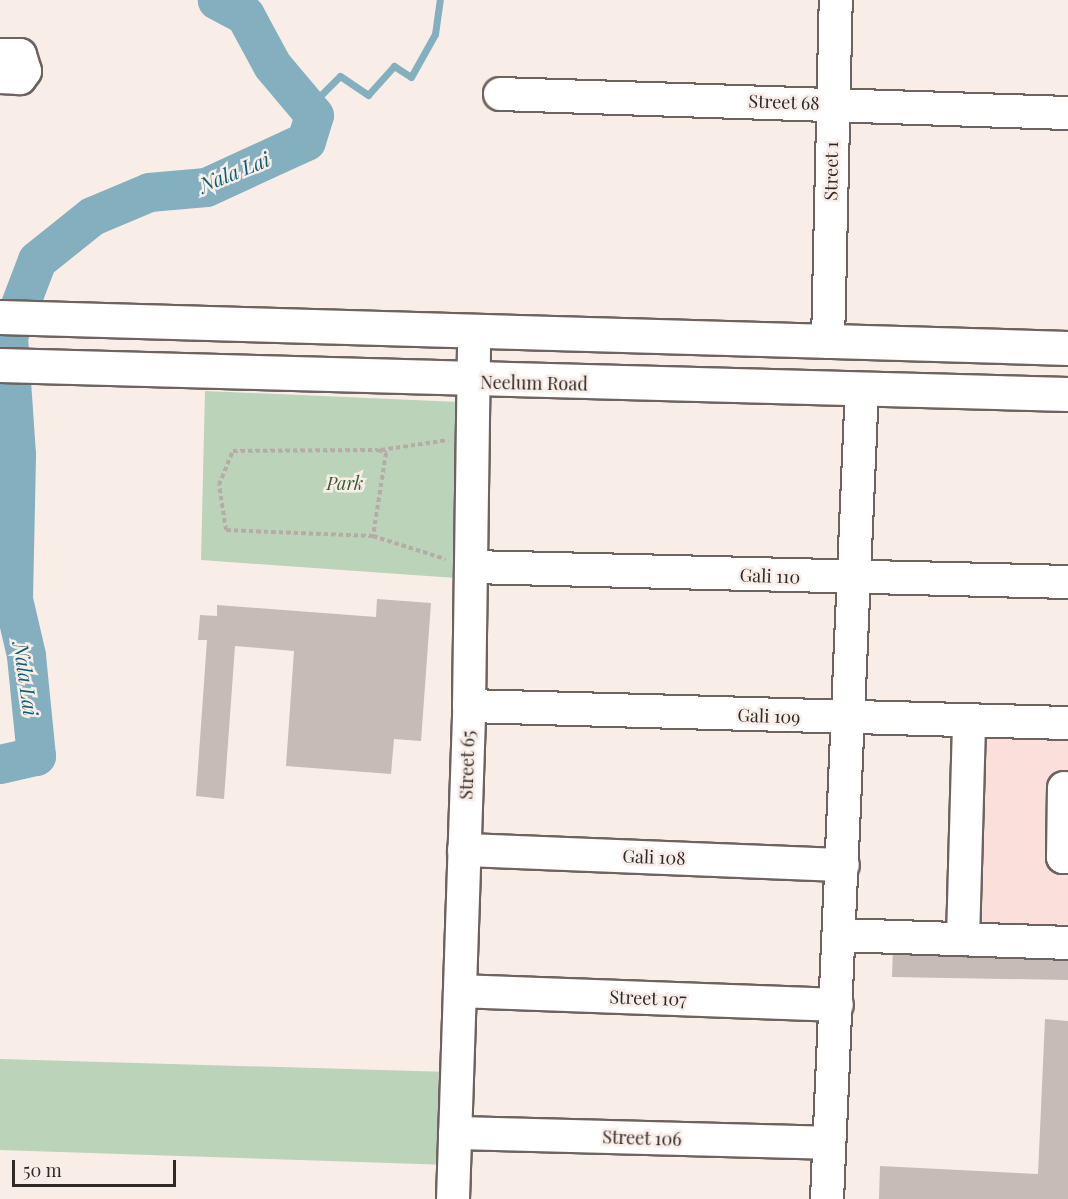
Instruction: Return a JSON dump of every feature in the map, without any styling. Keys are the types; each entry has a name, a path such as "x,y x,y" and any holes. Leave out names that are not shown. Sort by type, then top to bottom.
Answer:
{"main road":[{"path":"0,317 1068,348"},
{"name":"Neelum Road","path":"0,365 477,382 1068,394"}],"street":[{"name":"Street 1","path":"828,342 836,0"},
{"path":"0,55 20,55 25,71 20,78 0,77"},
{"name":"Street 68","path":"500,94 832,103 1068,113"},
{"name":"Street 65","path":"453,1199 469,706 472,436 477,382 474,331"},
{"path":"827,1199 862,389"},
{"name":"Gali 110","path":"472,567 1068,582"},
{"name":"Gali 109","path":"469,706 1068,723"},
{"path":"963,939 969,721"},
{"path":"1064,788 1063,857 1068,857"},
{"name":"Gali 108","path":"464,850 843,865"},
{"path":"840,935 1068,943"},
{"name":"Street 107","path":"460,991 837,1005"},
{"name":"Street 106","path":"455,1133 829,1143"}],"path":[{"path":"472,436 378,450 233,451 219,485 226,530 373,536 407,542 472,567"},
{"path":"373,536 386,453 378,450"}],"shaded area":[{"path":"974,727 1068,729 1068,936 970,934"}],"green space":[{"name":"Park","path":"205,391 459,402 456,578 201,560"},
{"path":"0,1059 450,1072 450,1165 0,1150"}],"building":[{"path":"377,599 431,603 421,741 394,739 391,774 286,766 294,651 235,646 224,799 196,796 207,640 198,640 200,615 217,616 217,605 376,617"},
{"path":"893,947 1068,950 1068,980 892,977"},
{"path":"1045,1019 1068,1021 1068,1199 879,1199 880,1166 1038,1174"}],"waterway":[{"name":"Nala Lai","path":"0,764 36,756 26,655 13,599 16,454 8,336 37,260 92,216 149,192 206,187 306,141 314,115 272,65 245,15 217,0"},
{"path":"310,106 340,76 368,95 394,66 411,77 435,34 440,0"}]}
